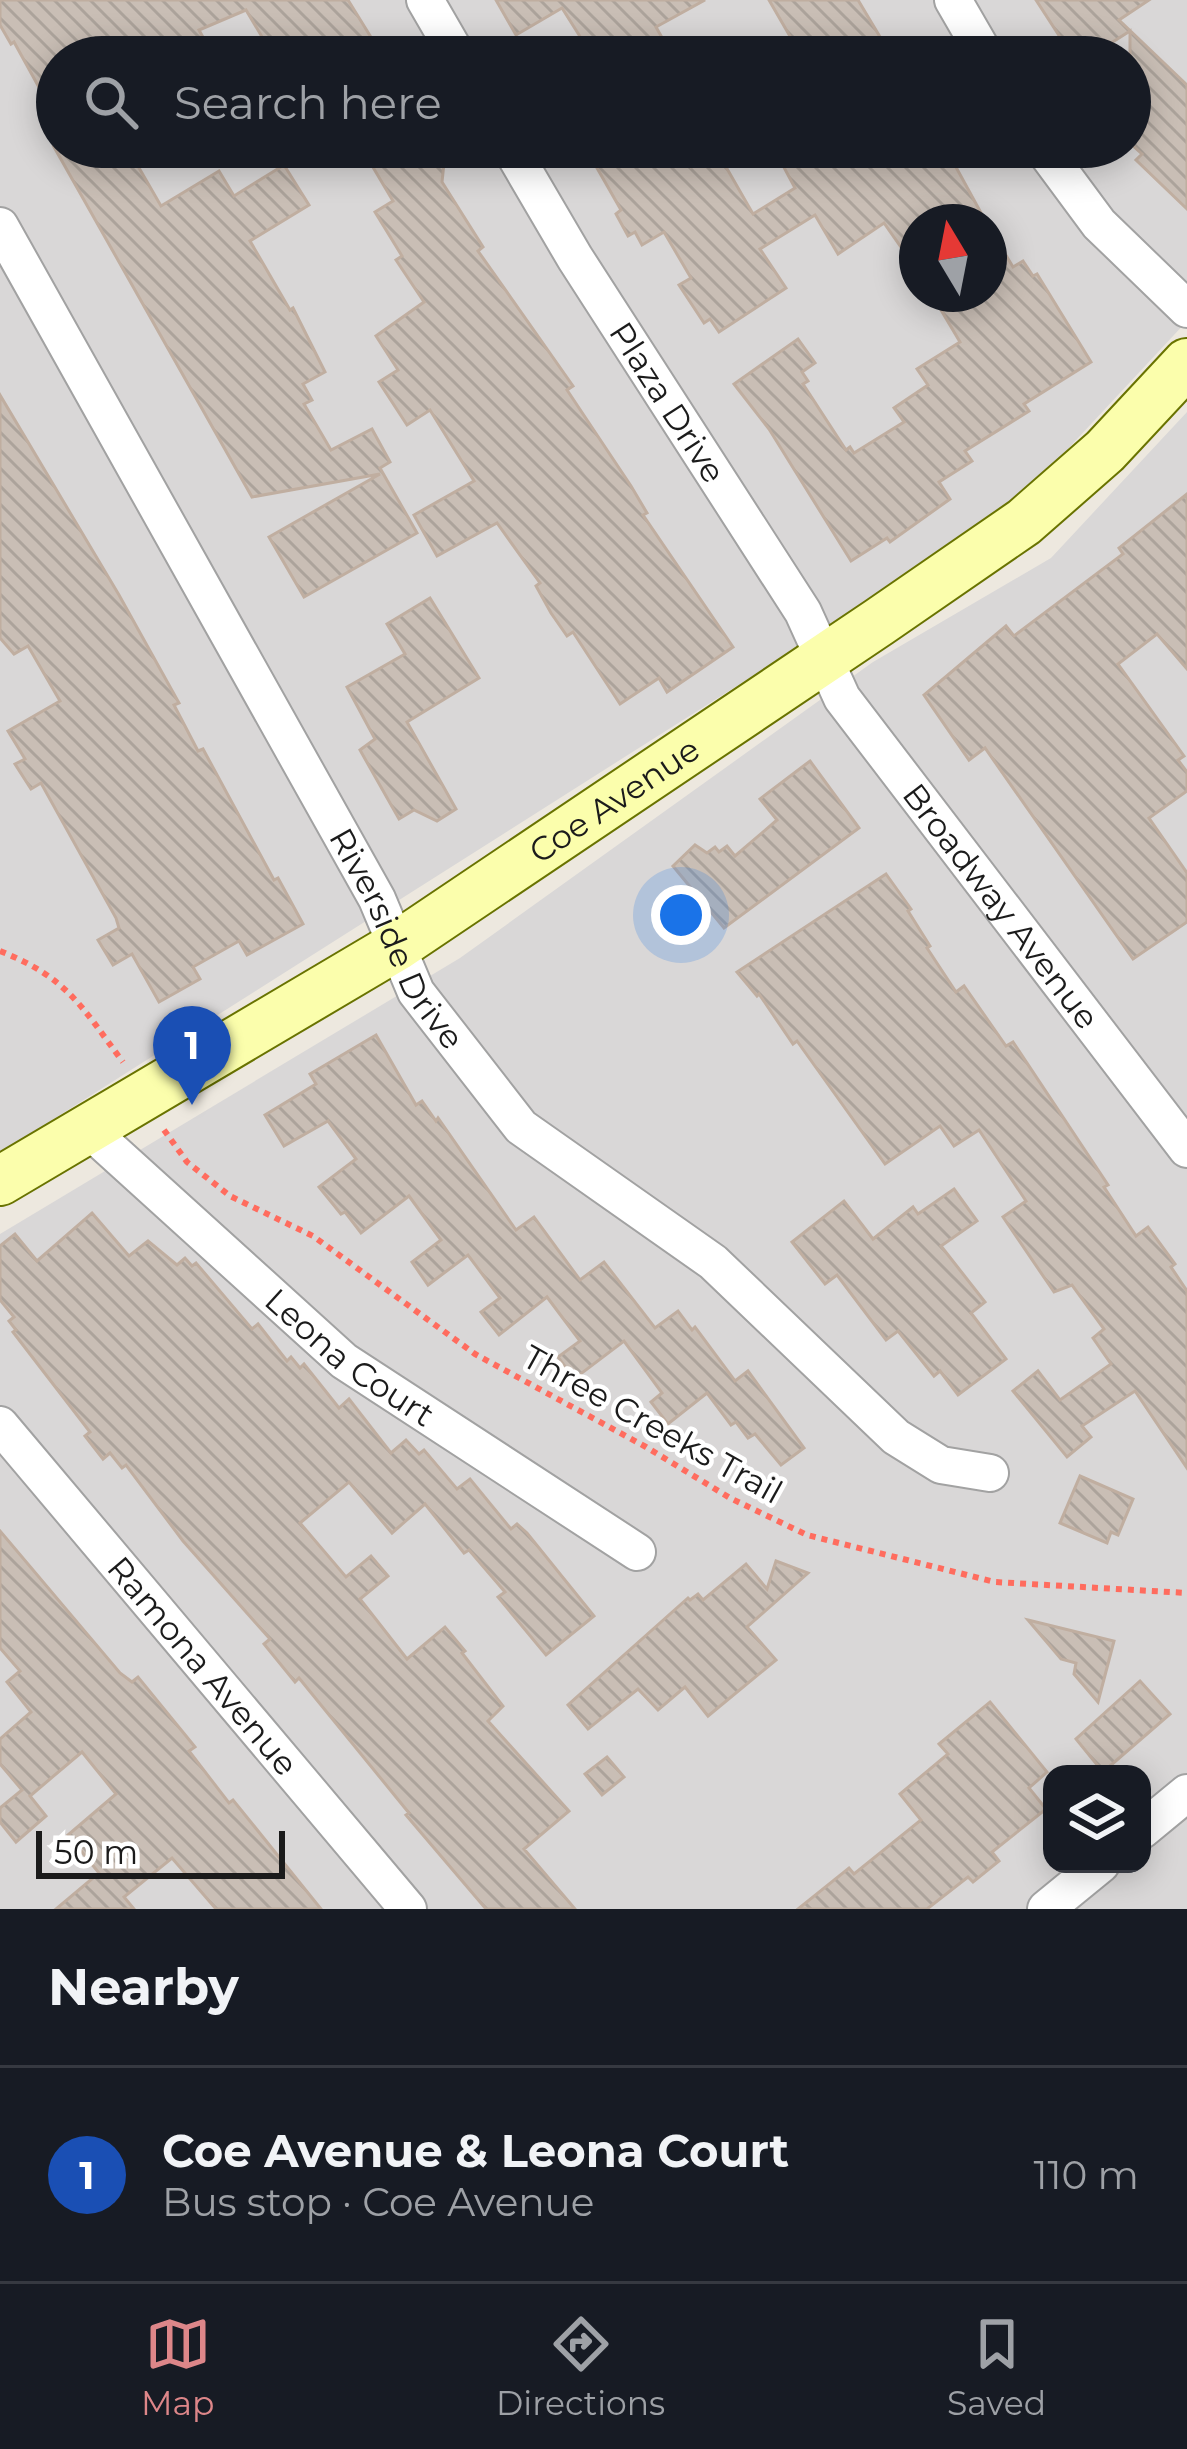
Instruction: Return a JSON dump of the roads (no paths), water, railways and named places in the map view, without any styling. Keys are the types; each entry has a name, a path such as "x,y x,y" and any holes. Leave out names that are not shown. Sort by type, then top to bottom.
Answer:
{"street":[{"path":"425,0 446,36"},
{"path":"952,0 973,36"},
{"name":"Plaza Drive","path":"522,168 802,612 824,659"},
{"path":"1058,168 1099,224 1187,309"},
{"name":"Riverside Drive","path":"0,226 377,898 416,992 521,1127 713,1262 896,1437 941,1466 989,1473"},
{"name":"Coe Avenue","path":"0,1181 397,946 1024,522 1106,451 1187,363"},
{"name":"Broadway Avenue","path":"824,659 842,698 1187,1149"},
{"name":"Leona Court","path":"88,1129 344,1361 637,1552"},
{"name":"Ramona Avenue","path":"0,1425 408,1909"},
{"path":"1151,1823 1187,1793"},
{"path":"1046,1909 1090,1873"}],"place":[{"name":"Coe Avenue & Leona Court","path":"192,1105"}]}
